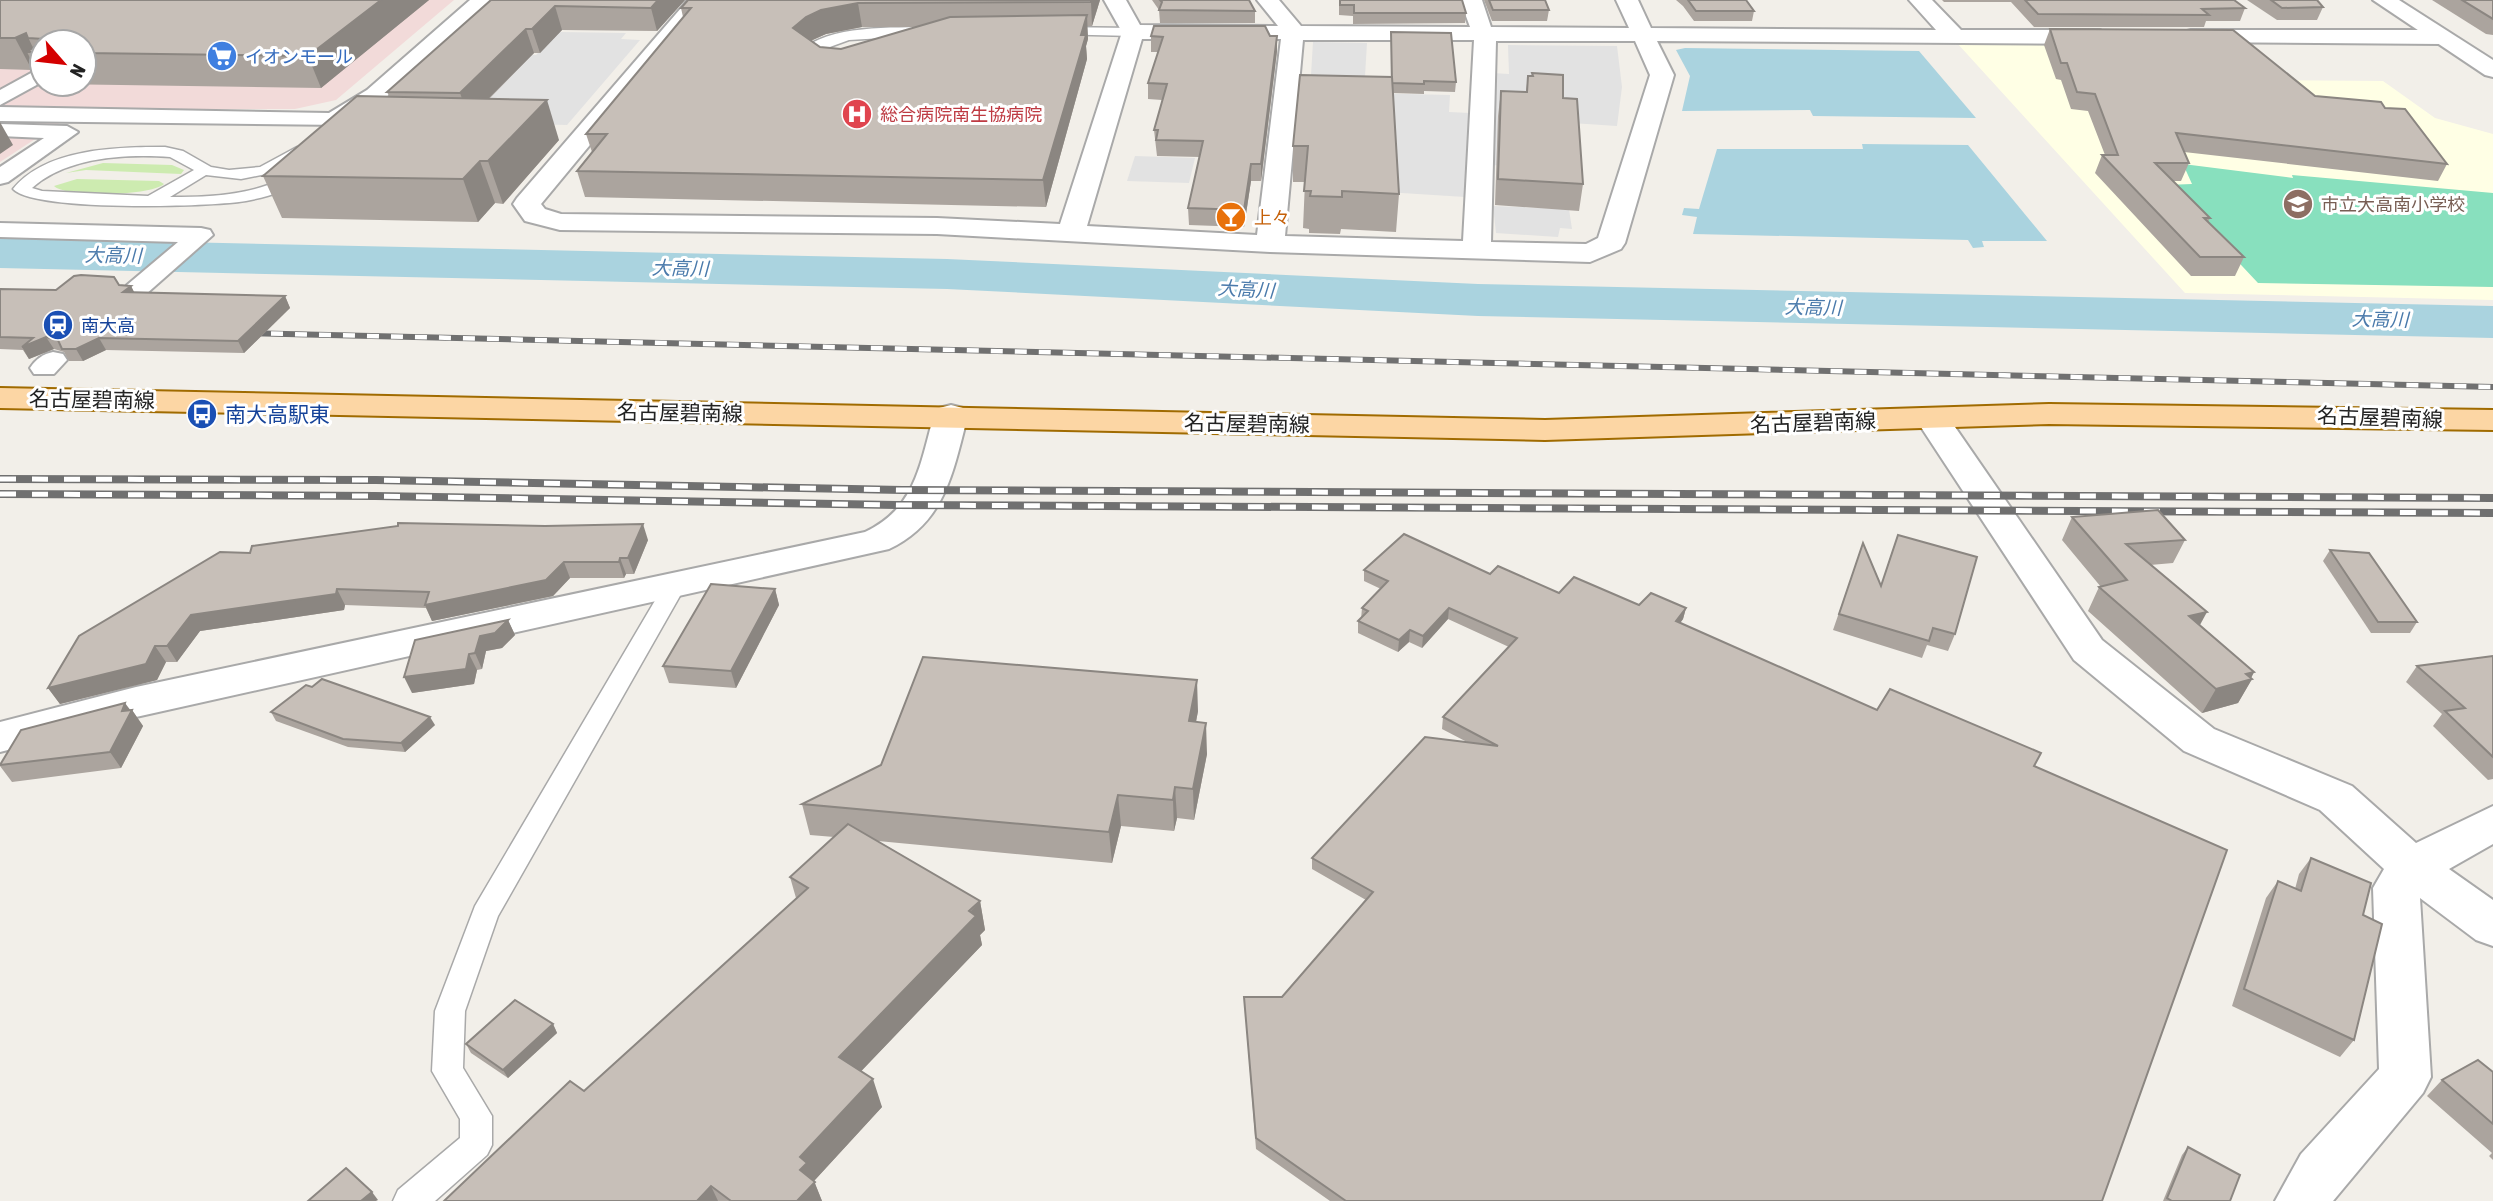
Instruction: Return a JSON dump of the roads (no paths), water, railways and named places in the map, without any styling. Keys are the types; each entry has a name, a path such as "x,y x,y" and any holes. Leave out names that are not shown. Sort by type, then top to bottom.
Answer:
{"main road":[{"name":"名古屋碧南線","path":"0,398 951,415 1545,430 2049,414 2493,420"}],"street":[{"path":"0,114 319,133 375,95 483,0"},
{"path":"699,0 574,130 527,204 535,215 560,222 937,226 1072,231 1270,244 1590,253 1611,243 1662,75 1627,0"},
{"path":"1072,231 1133,32 1115,0"},
{"path":"1268,0 1293,32 1270,244"},
{"path":"1471,0 1486,43 1478,248"},
{"path":"1920,0 1955,36"},
{"path":"2384,0 2493,70"},
{"path":"2250,15 2283,37"},
{"path":"1133,32 2119,37"},
{"path":"2174,37 2441,37"},
{"path":"0,99 28,82"},
{"path":"371,126 357,126 368,114 375,95"},
{"path":"0,130 67,132 0,177"},
{"path":"0,230 201,235 136,290"},
{"path":"0,737 136,702 674,587 889,536 908,524 926,500 951,415"},
{"path":"1932,418 2088,650 2199,740 2336,798 2412,867 2493,926"},
{"path":"2303,1201 2320,1172 2405,1077 2396,888 2412,867 2493,822"}],"lane":[{"path":"932,31 958,34 899,43 844,59 820,59 807,52 849,37 932,31"},
{"path":"1046,32 1133,32"},
{"path":"312,164 292,181 245,196 212,200 40,196 21,189 33,177 63,162 93,155 177,153 204,169 245,175 290,158 319,133"},
{"path":"151,200 189,181 204,169"},
{"path":"410,1201 476,1145 476,1116 447,1071 450,1012 485,914 674,587"}],"water":[{"path":"1676,50 1919,51 1976,118 1813,116 1810,110 1682,111 1690,76"},
{"path":"1862,144 1968,145 2047,241 1982,241 1984,247 1973,248 1968,240 1693,234 1697,217 1682,215 1684,208 1699,209 1717,149 1863,149"}],"waterway":[{"name":"大高川","path":"0,253 947,274 1478,300 2493,322"}],"railway":[{"path":"247,333 2493,387"},
{"path":"0,479 376,480 902,490 2493,498"},
{"path":"0,494 375,496 896,505 2493,513"}],"place":[{"name":"イオンモール","path":"222,56"},
{"name":"総合病院南生協病院","path":"857,114"},
{"name":"市立大高南小学校","path":"2298,204"},
{"name":"上々","path":"1231,217"},
{"name":"南大高","path":"58,325"},
{"name":"南大高駅東","path":"202,414"}]}
